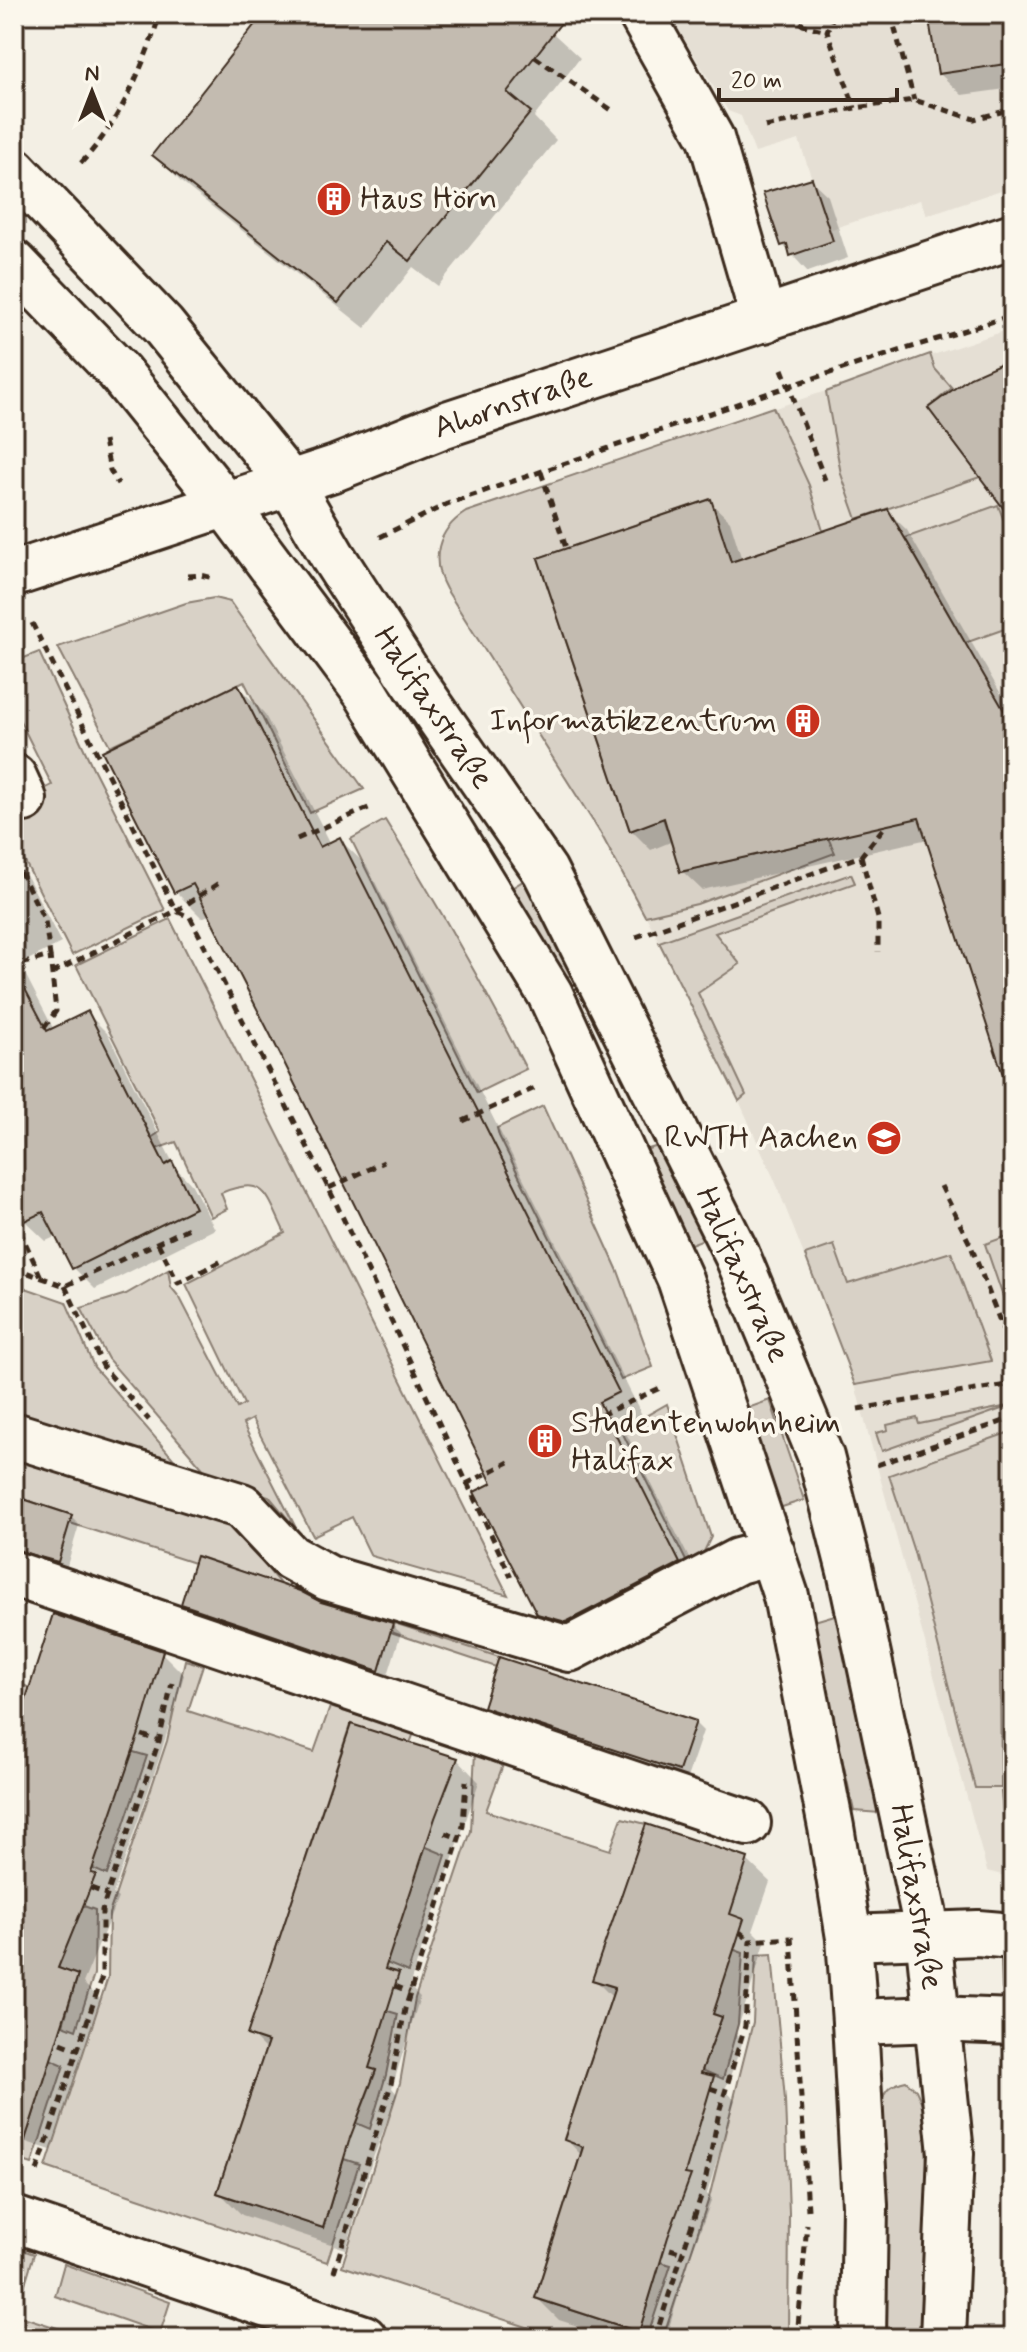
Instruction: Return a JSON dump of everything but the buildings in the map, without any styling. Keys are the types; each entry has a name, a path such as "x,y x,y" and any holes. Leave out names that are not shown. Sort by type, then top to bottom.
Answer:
{"main road":[{"path":"641,14 711,138 764,320"},
{"name":"Halifaxstraße","path":"14,170 163,326 290,483 333,557 408,673 545,871 737,1255 821,1457 850,1571 928,1934 951,2153 943,2338"},
{"name":"Ahornstraße","path":"20,593 147,530 290,483 444,425 1013,236"},
{"name":"Halifaxstraße","path":"14,263 119,372 225,504 366,693 550,994 680,1279 786,1596 831,1827 849,1938 855,2022 865,2205 863,2338"},
{"path":"14,1435 242,1506 290,1557 328,1578 569,1649 738,1561 772,1552"},
{"path":"14,1574 748,1823"},
{"path":"849,1938 978,1933 1013,1936"},
{"path":"855,2022 936,2019 1013,2022"},
{"path":"18,2220 364,2338"}],"path":[{"path":"34,14 52,14"},
{"path":"77,167 98,145 144,66 160,14"},
{"path":"789,14 803,25 827,31"},
{"path":"834,14 827,31 855,108"},
{"path":"891,14 914,100"},
{"path":"535,57 613,111"},
{"path":"711,138 855,108 914,100 974,119 1013,109"},
{"path":"382,536 447,504 789,386 1013,315"},
{"path":"764,320 825,480"},
{"path":"103,436 110,470 147,530 183,577 201,575 217,579"},
{"path":"541,472 566,548"},
{"path":"20,593 176,911 190,917 329,1188 543,1642"},
{"path":"297,839 377,804"},
{"path":"628,939 861,856 886,825"},
{"path":"861,856 878,918 878,952"},
{"path":"14,859 45,921 56,1011 44,1028"},
{"path":"52,973 176,911 219,883"},
{"path":"14,966 50,956"},
{"path":"463,1121 547,1082"},
{"path":"329,1188 384,1162"},
{"path":"941,1186 971,1246 1013,1355"},
{"path":"14,1218 41,1277"},
{"path":"65,1286 191,1227"},
{"path":"158,1243 178,1283 222,1261"},
{"path":"14,1268 65,1286 104,1368 154,1427"},
{"path":"850,1410 1013,1384"},
{"path":"588,1421 661,1388"},
{"path":"885,1462 1013,1418"},
{"path":"466,1484 509,1462"},
{"path":"18,2220 102,1977 102,1910 159,1741 184,1631"},
{"path":"319,2321 391,2084 410,1992 463,1826 470,1728"},
{"path":"142,1735 159,1741"},
{"path":"445,1833 459,1838"},
{"path":"91,1888 107,1894"},
{"path":"790,1922 808,2218 797,2338"},
{"path":"740,1932 750,1941 791,1938"},
{"path":"655,2338 704,2187 724,2093 745,2026 750,1941"},
{"path":"395,1986 410,1992"},
{"path":"61,2043 76,2049"},
{"path":"710,2088 724,2093"},
{"path":"670,2249 683,2253"}],"shaded area":[{"path":"669,14 1013,14 1013,186 927,215 920,200 829,230 799,140 755,153 741,116 728,111"},
{"name":"RWTH Aachen","path":"1013,328 1013,1878 987,1871 855,1385 775,1181 736,1094 648,920 601,834 446,589 437,561 442,537 451,523 466,512"},
{"path":"930,354 935,369 952,388 928,408 980,477 857,519 841,474 826,392"},
{"path":"773,407 809,485 823,531 731,562 710,499 538,558 630,831 663,818 681,872 828,838 835,853 697,904 645,916 601,834 446,589 438,567 439,546 448,528 466,512"},
{"path":"998,505 1013,545 1013,626 965,643 905,538"},
{"path":"214,598 230,602 364,789 310,813 244,681 110,746 58,647 186,603"},
{"path":"39,652 165,910 72,955 14,840 14,804 52,785 14,709 14,662"},
{"path":"385,820 458,943 526,1069 477,1093 351,839"},
{"path":"851,874 855,883 715,933 740,964 698,993 746,1095 739,1101 659,942"},
{"path":"523,881 576,973 561,980 510,889"},
{"path":"170,919 508,1595 371,1556 352,1517 313,1536 252,1419 243,1424 297,1530 269,1496 212,1479 108,1359 81,1308 126,1294 168,1270 171,1287 180,1298 237,1408 244,1404 186,1284 285,1233 264,1192 248,1186 221,1193 227,1209 211,1217 176,1142 156,1149 151,1138 160,1132 76,965"},
{"path":"543,1106 618,1271 653,1367 621,1380 499,1136 497,1128"},
{"path":"665,1144 704,1239 683,1247 645,1150"},
{"path":"1013,1234 1013,1326 985,1244"},
{"path":"834,1245 848,1284 951,1252 991,1361 855,1385 805,1255"},
{"path":"14,1284 66,1302 94,1367 178,1464 178,1468 14,1414"},
{"path":"770,1400 804,1500 779,1508 745,1409"},
{"path":"667,1404 711,1537 700,1560 688,1565 621,1430"},
{"path":"1013,1405 882,1451 876,1433 888,1430 887,1425 917,1418 919,1424"},
{"path":"1013,1431 1013,1618 1004,1619 1005,1672 1000,1672 1001,1788 975,1788 914,1552 889,1475"},
{"path":"14,1456 233,1527 281,1585 197,1556 194,1563 70,1523 72,1515 14,1496"},
{"path":"838,1614 880,1813 854,1811 811,1622"},
{"path":"394,1623 499,1657 496,1667 391,1632"},
{"path":"185,1660 203,1665 188,1711 314,1752 330,1707 414,1733 410,1743 350,1725 248,2034 268,2042 217,2193 323,2228 344,2159 359,2164 327,2262 46,2167 108,1977 109,1914 167,1741"},
{"path":"14,1681 30,1688 14,1735"},
{"path":"130,1751 147,1756 107,1875 91,1868"},
{"path":"475,1752 504,1762 486,1811 610,1850 622,1818 646,1824 593,1980 615,1987 564,2139 583,2147 535,2298 639,2332 660,2262 671,2265 647,2338 560,2338 342,2266 400,2083 415,1998 471,1831"},
{"path":"1001,1792 1013,1792 1013,1868 1009,1867"},
{"path":"424,1846 446,1855 408,1972 386,1963"},
{"path":"78,1904 95,1910 94,1974 76,2030 63,2025 78,1975 58,1968"},
{"path":"719,1944 743,1953 738,2024 723,2079 702,2070 722,2017 699,2009"},
{"path":"772,1954 785,2100 789,2213 788,2338 663,2338 709,2198 753,2022 756,1955"},
{"path":"1001,1959 1013,1960 1013,1991 1002,1989"},
{"path":"371,2006 398,2014 386,2075 370,2129 356,2123 376,2071 354,2062"},
{"path":"50,2059 64,2065 32,2164 14,2158 14,2124 29,2128"},
{"path":"906,2081 916,2090 924,2108 927,2162 926,2338 885,2338 882,2102 890,2087"},
{"path":"14,2247 34,2254 24,2287 14,2284"},
{"path":"64,2264 170,2302 160,2333 55,2296"},
{"path":"14,2314 88,2338 14,2338"}],"place":[{"name":"Haus Hörn","path":"334,199"},
{"name":"Informatikzentrum","path":"803,721"},
{"name":"RWTH Aachen","path":"884,1138"},
{"name":"Studentenwohnheim Halifax","path":"545,1441"}]}
